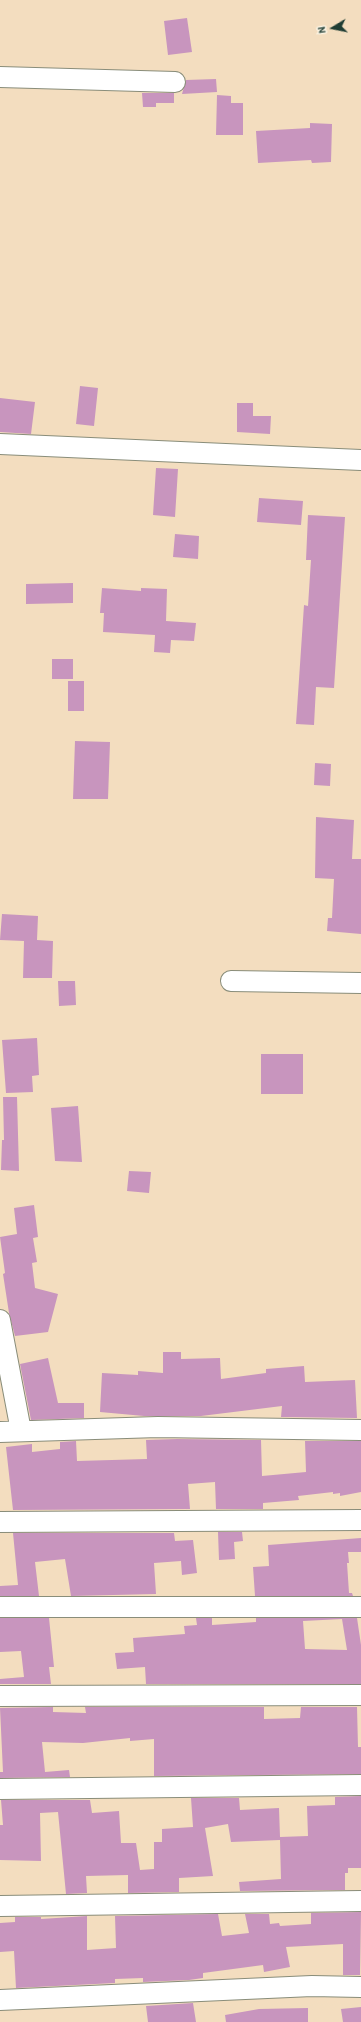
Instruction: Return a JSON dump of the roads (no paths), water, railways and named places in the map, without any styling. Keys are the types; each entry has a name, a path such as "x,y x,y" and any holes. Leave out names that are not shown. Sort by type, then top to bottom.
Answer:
{"street":[{"path":"0,77 175,82"},
{"path":"0,444 361,460"},
{"path":"231,981 361,983"},
{"path":"0,1320 21,1431"},
{"path":"0,1432 158,1427 361,1430"},
{"path":"0,1522 361,1520"},
{"path":"0,1607 361,1607"},
{"path":"0,1696 361,1695"},
{"path":"0,1789 361,1785"},
{"path":"0,1906 361,1901"},
{"path":"0,2000 312,1986 361,1987"}]}
